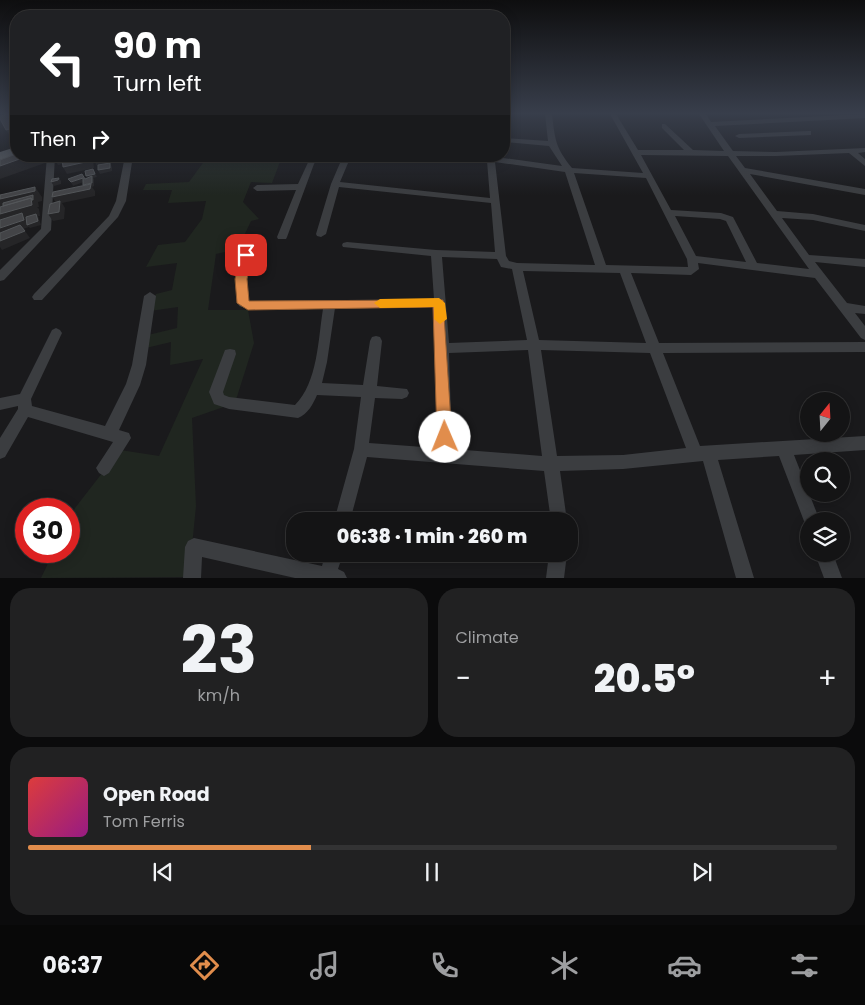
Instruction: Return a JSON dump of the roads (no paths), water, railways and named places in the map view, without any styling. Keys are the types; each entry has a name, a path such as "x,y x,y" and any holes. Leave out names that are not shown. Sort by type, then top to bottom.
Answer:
{"street":[{"path":"516,141 552,144"},
{"path":"552,141 558,156 569,170 602,270"},
{"path":"491,162 494,201 501,256 504,264 517,267 692,271 695,266 692,259 629,141"},
{"path":"679,141 690,152"},
{"path":"723,141 806,258 864,333"},
{"path":"743,141 752,153"},
{"path":"635,152 752,153 865,150"},
{"path":"851,151 865,163"},
{"path":"0,277 46,230 51,162"},
{"path":"38,297 113,217 121,201 128,162"},
{"path":"282,237 312,162"},
{"path":"321,234 335,184 344,162"},
{"path":"507,162 569,170 649,176"},
{"path":"742,170 844,190 865,192"},
{"path":"335,184 494,201"},
{"path":"258,188 301,187"},
{"path":"668,213 721,216 730,219 753,266"},
{"path":"774,214 820,218 865,228"},
{"path":"347,245 436,253 501,256"},
{"path":"436,253 443,348 445,454"},
{"path":"246,255 241,279 243,303 245,304 439,303"},
{"path":"806,258 865,263"},
{"path":"692,259 818,274"},
{"path":"517,267 534,345 557,512"},
{"path":"624,270 654,348 702,454 745,578"},
{"path":"109,434 135,378 150,296"},
{"path":"230,354 216,392 219,400 298,412 306,406 314,389 330,304"},
{"path":"843,307 865,310"},
{"path":"0,452 56,332"},
{"path":"344,512 361,449 376,341"},
{"path":"443,348 534,345 654,348 865,347"},
{"path":"314,389 402,393"},
{"path":"0,404 24,404 124,438 104,468"},
{"path":"361,449 445,454 550,464 623,462 702,454 865,443"},
{"path":"784,448 809,512"},
{"path":"192,578 194,547 333,576 334,562"},
{"path":"555,578 557,562"},
{"path":"827,562 833,578"}]}
